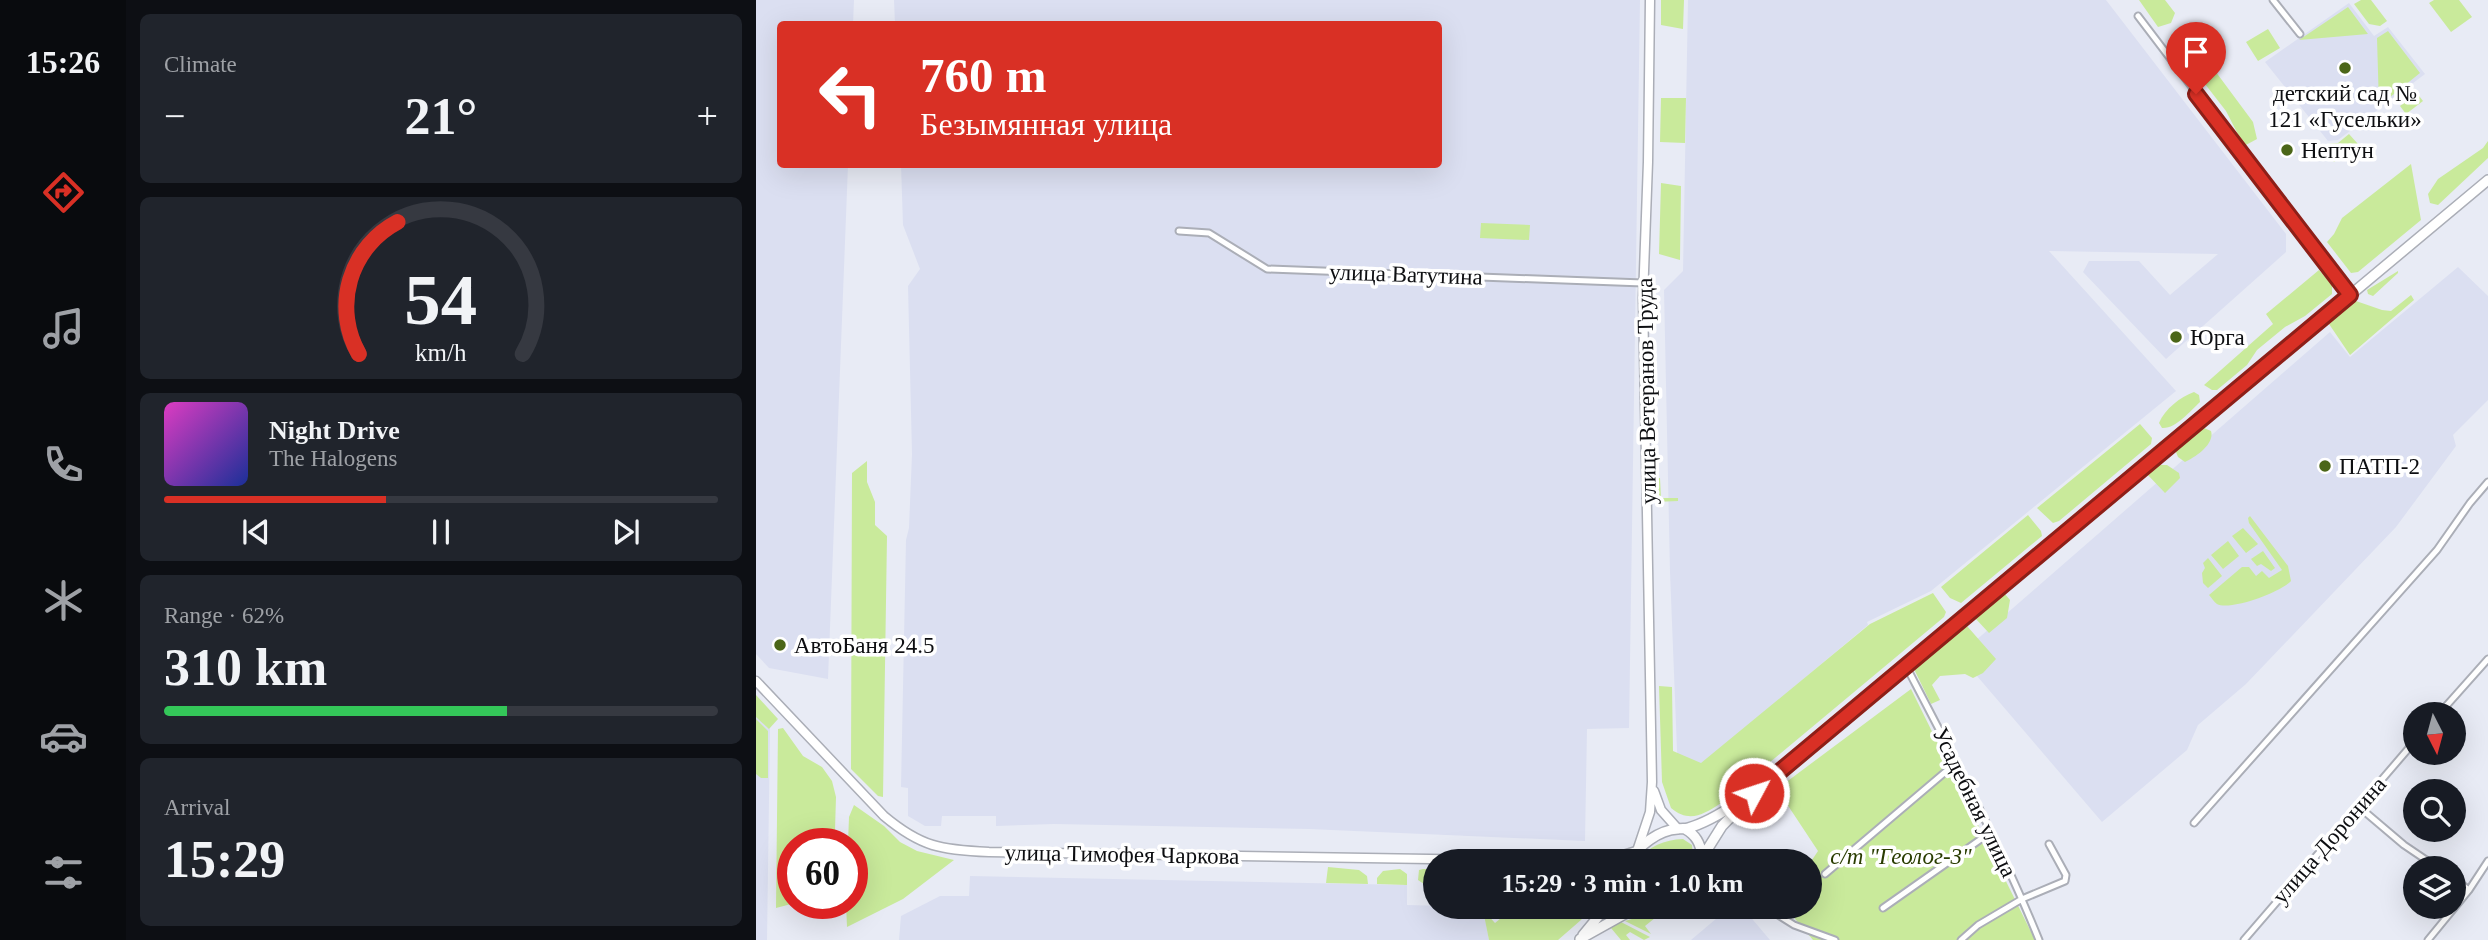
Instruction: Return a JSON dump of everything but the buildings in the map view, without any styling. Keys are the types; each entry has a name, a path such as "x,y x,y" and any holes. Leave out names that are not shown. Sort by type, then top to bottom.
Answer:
{"main road":[{"name":"улица Ветеранов Труда","path":"1650,0 1643,283 1652,782"},
{"path":"1709,849 1722,826 1754,793 2488,180"},
{"name":"улица Тимофея Чаркова","path":"756,681 884,816 920,842 940,848 989,852 1423,859"},
{"path":"1652,782 1661,810 1681,829 1693,833 1700,849"},
{"path":"1637,849 1650,812 1652,782"},
{"path":"1638,849 1653,838 1715,817 1754,793"},
{"path":"1580,939 1596,919"},
{"path":"1580,939 1616,919"}],"street":[{"path":"2273,0 2300,34"},
{"path":"2138,16 2350,295"},
{"name":"улица Ватутина","path":"1179,231 1209,233 1267,269 1643,283"},
{"path":"2194,823 2437,550 2488,482"},
{"path":"2450,702 2488,659"},
{"name":"Усадебная улица","path":"1906,666 1991,832 2039,940"},
{"name":"улица Доронина","path":"2244,940 2403,755"},
{"path":"1825,874 1956,762"},
{"path":"2358,806 2420,856"},
{"path":"1883,908 1991,832"},
{"path":"1961,940 1978,925 2022,899 2065,881 2066,875 2049,845"},
{"path":"2428,940 2469,890 2488,861"},
{"path":"1785,919 1835,940"}],"shaded area":[{"path":"756,0 854,0 853,21 777,21 777,168 848,168 828,679 769,668 756,654"},
{"path":"894,0 1640,0 1629,728 1587,729 1585,841 1309,829 1054,824 996,826 996,816 942,816 941,826 925,826 908,816 908,788 901,787 906,540 909,528 912,454 908,286 920,269 903,225 901,168 1442,168 1442,21 895,21"},
{"path":"1688,0 2106,0 2286,234 2286,252 2166,359 2083,272 2089,261 2139,261 2170,295 2218,254 2049,251 2176,391 1931,591 1867,622 1868,625 1684,779 1678,775 1670,572 1664,290 1683,271"},
{"name":"детский сад № 121 «Гусельки»","path":"2349,3 2374,36 2388,27 2425,74 2338,140 2328,141 2265,62"},
{"path":"2458,267 2488,296 2488,400 2453,435 2456,446 2396,527 2246,684 2198,725 2187,750 2102,822 1959,655 2330,332 2350,357"},
{"path":"756,716 770,729 767,940 756,940"},
{"path":"970,876 1407,885 1407,905 1423,905 1423,919 1485,919 1489,940 899,940 901,916 940,896 969,896"},
{"path":"1716,919 1752,919 1770,940 1691,940"}],"green space":[{"path":"1661,0 1684,0 1683,29 1661,25"},
{"path":"2139,0 2165,0 2175,13 2171,23 2158,27"},
{"path":"2361,0 2371,0 2387,21 2380,26 2369,24 2354,4"},
{"path":"2434,0 2459,0 2472,17 2451,32 2429,3"},
{"path":"2348,7 2368,34 2299,40"},
{"path":"2268,29 2280,48 2258,61 2246,42"},
{"path":"2388,31 2420,73 2379,106 2377,38"},
{"path":"2187,33 2253,122 2257,139 2244,146 2226,111 2177,48"},
{"path":"2416,92 2423,101 2406,114 2400,106"},
{"path":"1661,98 1686,98 1685,143 1660,142"},
{"path":"2349,134 2358,144 2334,162 2323,148 2328,144 2338,143"},
{"path":"2488,141 2488,158 2438,205 2430,203 2428,194 2438,179 2483,148"},
{"path":"2411,164 2421,220 2358,272 2351,273 2327,242 2342,218"},
{"path":"1661,183 1681,186 1680,260 1659,254"},
{"path":"1481,223 1530,225 1529,240 1480,238"},
{"path":"2319,270 2332,285 2332,294 2257,350 2247,365 2217,390 2204,385 2273,324 2266,314"},
{"path":"2398,271 2373,296 2368,294 2367,290"},
{"path":"2411,295 2414,300 2350,355 2329,324 2356,301 2391,311"},
{"path":"2194,392 2199,395 2200,402 2178,423 2162,428 2159,423 2169,408"},
{"path":"2140,424 2152,438 2151,444 2059,521 2053,523 2037,508"},
{"path":"2204,428 2211,431 2211,436 2204,450 2185,462 2178,457 2177,446"},
{"path":"867,461 867,482 875,502 875,525 887,536 883,797 878,796 851,769 852,473"},
{"path":"2157,465 2167,465 2179,473 2180,478 2165,493 2146,473"},
{"path":"1656,478 1660,478 1661,498 1678,498 1678,501 1655,502"},
{"path":"2028,515 2042,536 1961,603 1950,598 1941,587"},
{"path":"2250,516 2288,566 2291,581 2255,599 2233,605 2217,604 2209,595 2242,567 2249,567 2256,576 2262,571 2269,578 2282,570 2249,523"},
{"path":"2243,528 2258,544 2246,553 2232,536"},
{"path":"2228,541 2239,556 2223,569 2211,555"},
{"path":"2263,551 2275,568 2271,571 2261,564 2257,566 2251,559"},
{"path":"2208,558 2222,576 2208,588 2203,583 2202,573 2205,568 2203,563"},
{"path":"1933,593 1946,612 1944,617 1721,803 1696,816 1684,815 1671,808 1662,782 1659,686 1672,687 1673,751 1701,763 1870,624"},
{"path":"2005,594 2010,600 2007,618 1989,633 1975,618"},
{"path":"1967,626 1996,659 1983,673 1973,678 1965,674 1940,676 1932,685 1940,700 1931,704 1914,669"},
{"name":"с/т \"Геолог-3\"","path":"1911,689 2035,940 1813,940 1795,919 1822,919 1822,849 1817,849 1777,789"},
{"path":"756,695 778,719 769,729 756,717"},
{"path":"756,719 768,731 768,778 761,778 756,774"},
{"path":"783,728 803,756 822,767 832,781 836,797 835,828 777,828 776,908 778,729"},
{"path":"854,805 884,826 900,842 917,851 954,860 903,899 868,916 868,828 849,828 849,817"},
{"path":"1683,839 1692,845 1692,849 1650,849 1669,841"},
{"path":"1328,867 1359,870 1367,876 1368,884 1326,883"},
{"path":"1400,869 1407,874 1407,885 1377,884 1377,878 1383,871"},
{"path":"1423,869 1423,883 1418,880 1419,870"},
{"path":"847,919 863,919 847,927"},
{"path":"1485,919 1491,919 1495,923 1500,919 1582,919 1558,940 1489,940"},
{"path":"1654,919 1645,926 1651,934 1625,921"},
{"path":"1621,922 1650,937 1644,940 1630,932 1626,935 1630,940 1621,940 1611,928"}],"place":[{"name":"детский сад № 121 «Гусельки»","path":"2345,68"},
{"name":"Нептун","path":"2287,150"},
{"name":"Юрга","path":"2176,337"},
{"name":"ПАТП-2","path":"2325,466"},
{"name":"АвтоБаня 24.5","path":"780,645"}],"route":[{"path":"1754,793 2350,295 2196,94"}]}
